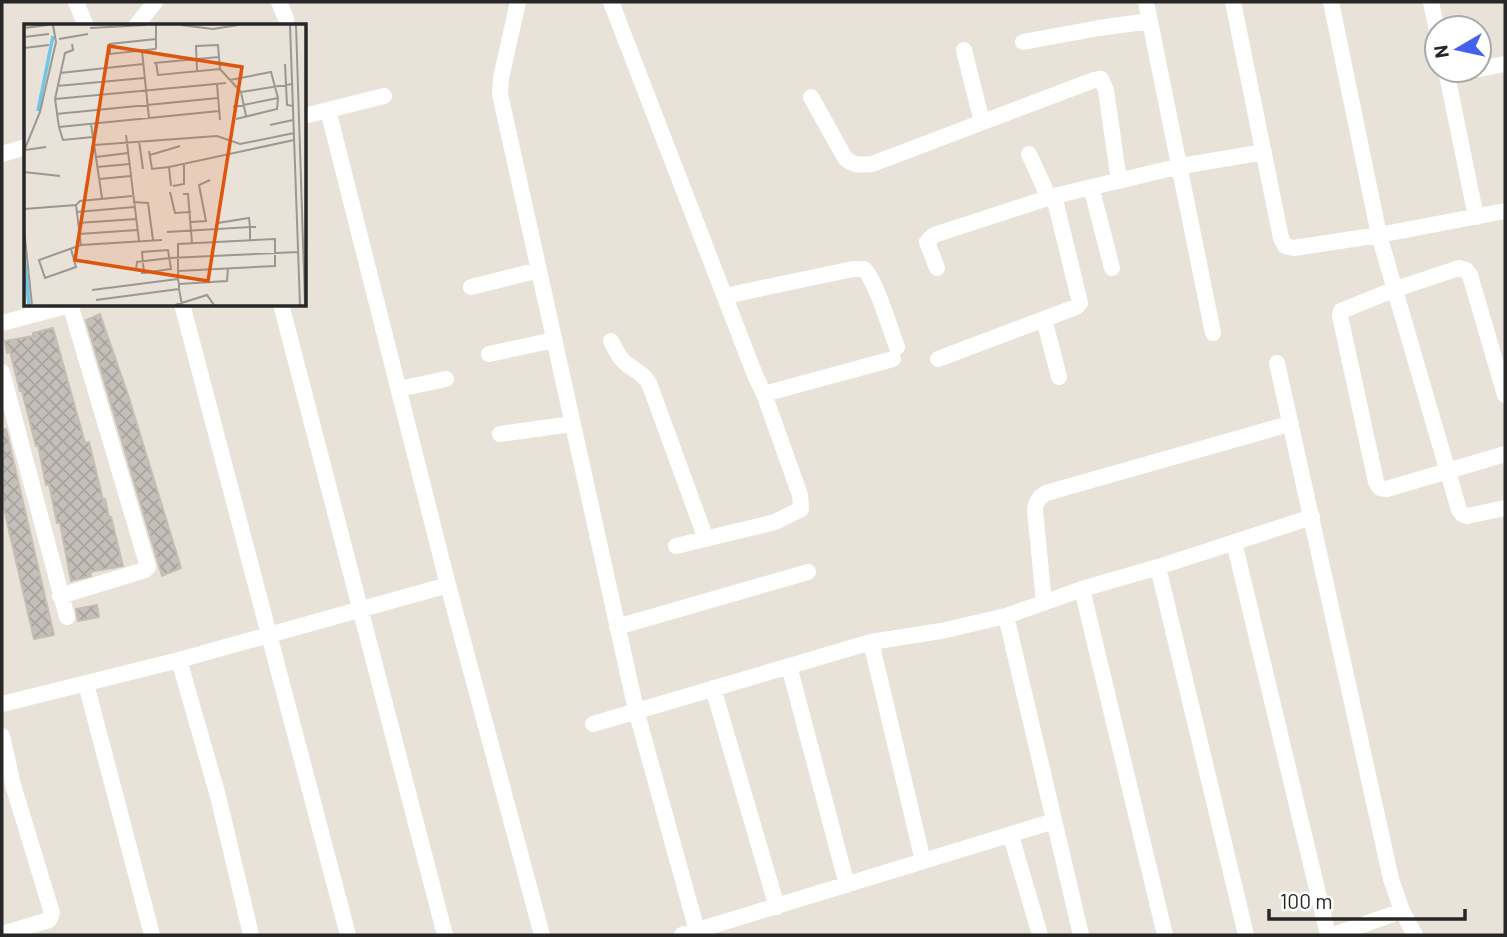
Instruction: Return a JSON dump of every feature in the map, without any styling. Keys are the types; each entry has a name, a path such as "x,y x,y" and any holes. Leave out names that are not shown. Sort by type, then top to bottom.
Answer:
{"street":[{"path":"76,2 85,24"},
{"path":"138,24 155,2"},
{"path":"279,2 286,19"},
{"path":"517,2 500,94 617,627 690,933 1054,821"},
{"path":"611,2 764,394 800,495 801,509 775,522 676,546"},
{"path":"1146,2 1213,333"},
{"path":"1233,2 1281,239 1285,246 1294,248 1378,235 1505,211"},
{"path":"1331,2 1378,235 1447,471 1462,514 1467,516 1505,508"},
{"path":"1023,42 1150,21"},
{"path":"964,50 982,122"},
{"path":"811,97 845,158 852,164 859,165 872,164 1101,79 1106,89 1119,181"},
{"path":"1448,84 1476,216"},
{"path":"306,116 384,96"},
{"path":"328,110 448,585 542,935"},
{"path":"2,154 24,148"},
{"path":"937,268 927,242 934,235 1051,197 1181,166 1264,152"},
{"path":"938,359 1076,307 1080,303 1051,197 1029,154"},
{"path":"1091,187 1112,268"},
{"path":"1505,395 1470,275 1466,270 1460,268 1341,311 1376,482 1380,488 1387,489 1505,454"},
{"path":"725,296 853,269 864,269 868,272 895,353 764,394"},
{"path":"471,287 539,270"},
{"path":"2,323 66,306"},
{"path":"60,596 148,567 70,306"},
{"path":"183,306 348,935"},
{"path":"282,306 445,935"},
{"path":"1044,319 1059,377"},
{"path":"489,354 554,340"},
{"path":"611,341 626,364 645,376 649,383 706,539"},
{"path":"1277,363 1391,879 1402,911 1415,935"},
{"path":"2,372 67,617"},
{"path":"399,389 446,379"},
{"path":"1044,603 1035,509 1035,502 1040,497 1083,482 1289,424"},
{"path":"500,435 572,425"},
{"path":"593,724 871,642 941,631 1006,616 1082,589 1312,517"},
{"path":"1234,542 1331,935 1402,911"},
{"path":"1158,567 1246,935"},
{"path":"617,627 808,572"},
{"path":"2,704 179,660 448,585"},
{"path":"1082,589 1165,935"},
{"path":"1006,616 1081,935"},
{"path":"871,642 923,861"},
{"path":"179,660 218,796 251,935"},
{"path":"789,666 847,885"},
{"path":"86,684 152,935"},
{"path":"713,688 777,906"},
{"path":"2,736 13,785 52,913 49,920 2,934"},
{"path":"1011,835 1040,935"}],"building":[{"path":"100,314 129,398 181,568 162,576 86,320"},
{"path":"53,328 85,443 89,442 123,566 90,572 91,576 71,581 60,523 57,523 38,445 36,446 22,391 5,341 33,336 33,333"},
{"path":"6,429 54,635 34,639 2,500 2,430"},
{"path":"97,605 99,617 78,621 76,609"}]}
